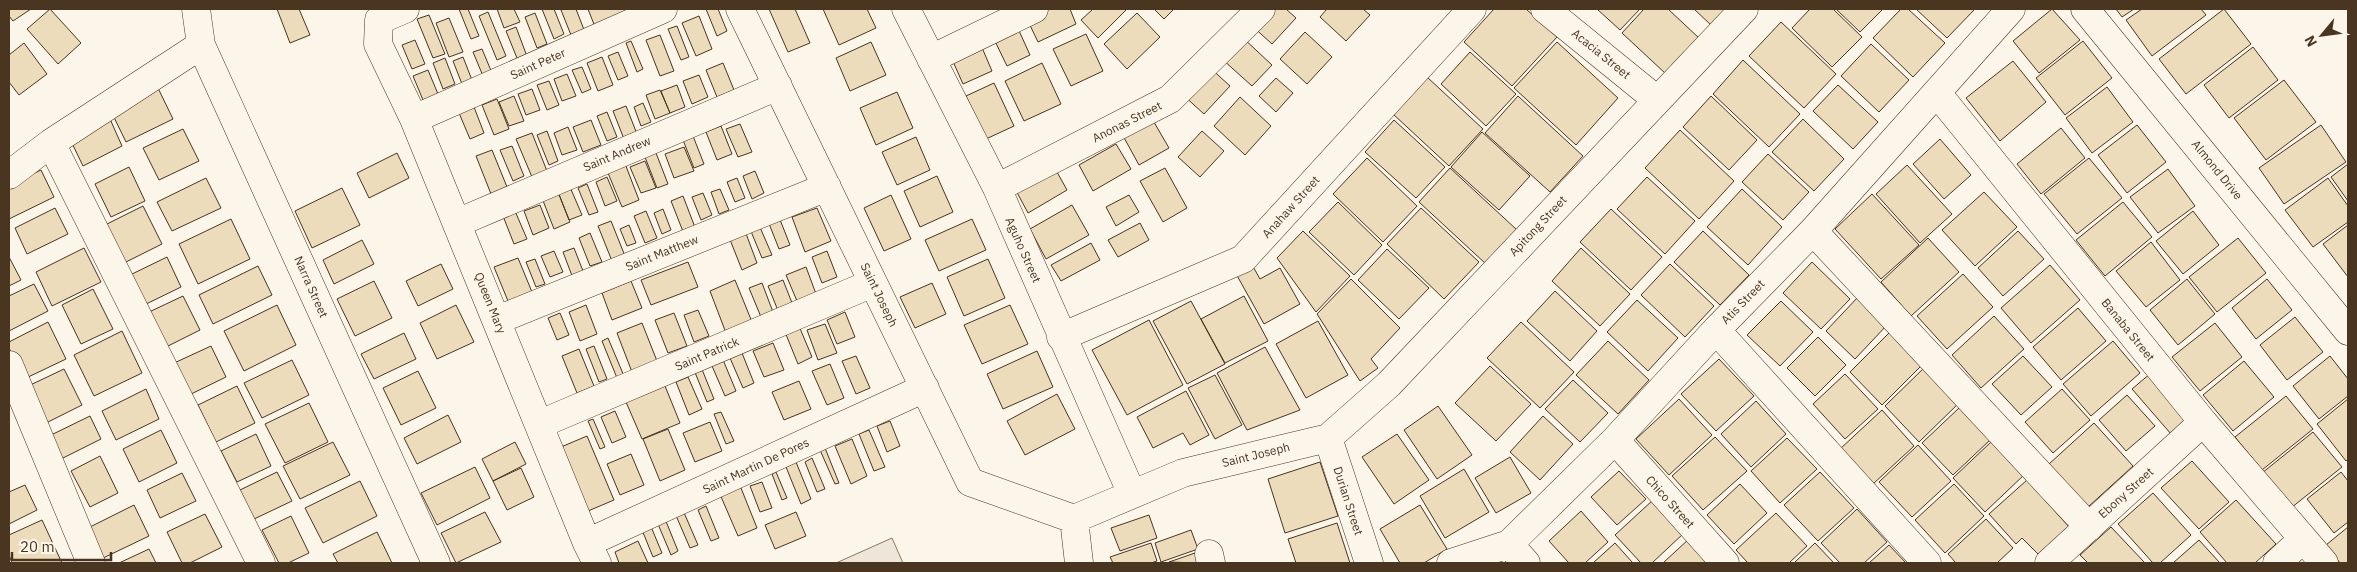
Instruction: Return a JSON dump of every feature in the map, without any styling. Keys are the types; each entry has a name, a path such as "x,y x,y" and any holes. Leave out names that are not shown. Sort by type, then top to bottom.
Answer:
{"street":[{"name":"Narra Street","path":"196,9 201,45 436,563"},
{"name":"Queen Mary","path":"405,9 379,20 378,44 414,119 592,553"},
{"name":"Saint Peter","path":"414,119 663,9"},
{"name":"Saint Joseph","path":"740,9 970,482 1074,519 1183,473 1328,438"},
{"name":"Aguho Street","path":"906,9 997,188 1061,337 1132,494"},
{"path":"931,59 1034,9"},
{"name":"Anonas Street","path":"997,188 1170,100 1260,9"},
{"name":"Anahaw Street","path":"1061,337 1243,258 1472,9"},
{"name":"Acacia Street","path":"1545,9 1658,100"},
{"name":"Apitong Street","path":"1328,438 1389,384 1744,9"},
{"name":"Atis Street","path":"1451,563 1517,554 1615,440 1716,330 1813,231 2012,9"},
{"name":"Almond Drive","path":"2085,9 2348,331"},
{"path":"9,175 51,143 201,45"},
{"name":"Saint Andrew","path":"457,223 778,86"},
{"name":"Banaba Street","path":"1938,93 2203,422 2324,563"},
{"path":"51,143 261,563"},
{"name":"Saint Matthew","path":"497,320 827,186"},
{"path":"1813,231 2089,527"},
{"name":"Saint Patrick","path":"540,424 873,283"},
{"path":"1716,330 1927,563"},
{"path":"9,365 91,563"},
{"name":"Saint Martin De Pores","path":"592,553 924,388"},
{"name":"Ebony Street","path":"2049,563 2203,422"},
{"name":"Durian Street","path":"1328,438 1369,563"},
{"name":"Chico Street","path":"1615,440 1725,563"},
{"path":"1074,519 1079,563"},
{"path":"2277,563 2303,539"}],"shaded area":[{"path":"892,538 903,563 836,563"}],"building":[{"path":"9,9 31,9 13,21 9,16"},
{"path":"50,9 81,43 58,64 27,29"},
{"path":"277,9 299,9 310,35 290,43"},
{"path":"459,9 468,9 479,36 471,39"},
{"path":"497,9 514,9 520,22 504,28"},
{"path":"542,9 554,9 564,34 554,39"},
{"path":"576,9 586,35 573,40 561,10"},
{"path":"588,9 627,9 630,19 597,32"},
{"path":"706,9 718,9 727,31 717,36"},
{"path":"769,9 795,9 810,43 788,52"},
{"path":"823,9 867,9 876,28 839,45"},
{"path":"1050,9 1070,9 1076,24 1038,42 1027,19"},
{"path":"1093,9 1127,9 1098,38 1081,20"},
{"path":"1154,9 1174,9 1164,19"},
{"path":"1263,9 1286,9 1296,18 1272,44 1250,24"},
{"path":"1327,9 1363,9 1370,15 1346,41 1320,17"},
{"path":"1494,9 1526,9 1557,37 1512,86 1464,42"},
{"path":"1597,9 1640,9 1620,30"},
{"path":"1644,9 1668,9 1699,38 1666,74 1622,33"},
{"path":"1694,9 1728,9 1712,26"},
{"path":"1810,9 1833,9 1862,37 1832,67 1792,28"},
{"path":"1836,9 1883,9 1860,32"},
{"path":"1901,9 1908,9 1945,43 1913,77 1873,38"},
{"path":"1916,9 1975,9 1947,38"},
{"path":"2052,9 2080,40 2039,73 2013,41"},
{"path":"2116,9 2134,9 2122,17"},
{"path":"2142,9 2201,9 2206,15 2152,56 2126,20"},
{"path":"2224,9 2251,44 2186,94 2159,59"},
{"path":"488,12 506,56 497,60 479,16"},
{"path":"535,13 547,44 537,48 525,17"},
{"path":"1137,13 1160,37 1127,69 1104,44"},
{"path":"429,15 445,54 433,58 417,19"},
{"path":"699,16 712,49 696,56 682,23"},
{"path":"449,18 463,52 449,57 436,23"},
{"path":"1781,22 1836,74 1804,108 1749,56"},
{"path":"1016,24 1030,55 1007,66 992,35"},
{"path":"677,26 689,57 681,60 668,29"},
{"path":"516,27 528,59 519,63 506,31"},
{"path":"1305,32 1332,57 1307,84 1280,59"},
{"path":"1086,34 1103,71 1071,86 1053,49"},
{"path":"660,35 674,71 660,76 646,40"},
{"path":"1242,37 1272,65 1252,86 1222,59"},
{"path":"415,40 425,64 412,69 402,45"},
{"path":"631,41 643,69 637,72 626,43"},
{"path":"2083,41 2112,78 2065,115 2036,78"},
{"path":"871,42 886,75 850,91 836,58"},
{"path":"1557,42 1618,98 1576,145 1514,88"},
{"path":"24,43 47,74 19,95 9,82 9,55"},
{"path":"980,43 992,71 963,84 951,57"},
{"path":"1871,44 1909,80 1879,112 1841,76"},
{"path":"2253,47 2278,80 2229,118 2204,85"},
{"path":"482,49 492,73 483,76 473,52"},
{"path":"618,52 628,76 618,80 608,56"},
{"path":"1470,52 1516,94 1486,126 1441,84"},
{"path":"463,57 472,80 462,84 453,61"},
{"path":"602,57 613,85 598,91 587,63"},
{"path":"445,58 455,84 443,89 433,63"},
{"path":"1743,60 1800,114 1769,147 1713,94"},
{"path":"2013,61 2046,102 2000,141 1966,98"},
{"path":"723,63 734,90 717,97 706,70"},
{"path":"1042,63 1061,104 1024,121 1005,81"},
{"path":"1208,66 1230,86 1204,114 1182,94"},
{"path":"582,67 591,89 582,93 572,70"},
{"path":"428,70 438,94 423,100 413,76"},
{"path":"567,74 576,96 562,101 554,79"},
{"path":"699,75 708,97 692,104 683,81"},
{"path":"1427,77 1483,129 1449,166 1393,114"},
{"path":"1276,78 1293,93 1276,112 1259,96"},
{"path":"2284,80 2316,122 2266,160 2234,118"},
{"path":"549,81 559,105 547,110 537,85"},
{"path":"994,83 1014,126 986,139 966,96"},
{"path":"677,85 685,107 670,113 661,91"},
{"path":"1838,85 1878,122 1853,149 1813,111"},
{"path":"157,86 173,119 126,142 110,109"},
{"path":"2107,87 2133,122 2092,153 2066,118"},
{"path":"532,89 540,110 526,115 518,94"},
{"path":"660,90 670,113 655,119 646,95"},
{"path":"897,92 913,128 876,145 860,108"},
{"path":"514,96 524,121 509,126 499,102"},
{"path":"1518,96 1583,156 1550,192 1485,133"},
{"path":"1711,96 1757,140 1729,170 1683,127"},
{"path":"1240,97 1271,126 1245,155 1214,126"},
{"path":"497,99 509,129 494,135 482,105"},
{"path":"643,103 651,122 641,126 634,107"},
{"path":"626,106 637,134 624,139 613,111"},
{"path":"474,107 484,133 470,139 459,113"},
{"path":"607,112 617,137 607,141 597,116"},
{"path":"1151,117 1169,148 1139,165 1122,134"},
{"path":"110,119 122,146 83,166 70,139"},
{"path":"1803,119 1844,159 1814,191 1772,152"},
{"path":"591,120 601,145 583,152 573,127"},
{"path":"1394,120 1445,167 1416,198 1365,152"},
{"path":"740,124 752,152 738,157 726,129"},
{"path":"2137,125 2166,162 2127,193 2098,155"},
{"path":"2321,125 2346,162 2284,204 2259,168"},
{"path":"721,126 732,154 717,160 706,132"},
{"path":"568,127 577,150 562,155 554,133"},
{"path":"2061,128 2085,158 2041,194 2017,164"},
{"path":"183,129 199,161 159,180 143,148"},
{"path":"1680,130 1734,181 1699,219 1645,168"},
{"path":"547,131 558,161 549,165 537,135"},
{"path":"1202,131 1224,151 1200,177 1178,157"},
{"path":"1482,132 1530,176 1499,210 1451,167"},
{"path":"532,133 547,171 532,177 516,139"},
{"path":"693,136 704,164 694,168 683,140"},
{"path":"916,137 930,170 897,185 882,152"},
{"path":"1940,139 1971,175 1944,199 1913,164"},
{"path":"1116,144 1131,169 1093,191 1079,165"},
{"path":"512,146 524,176 513,181 500,150"},
{"path":"684,147 694,171 674,178 665,154"},
{"path":"492,150 507,187 491,194 476,156"},
{"path":"397,153 409,178 369,198 357,173"},
{"path":"656,153 668,184 657,188 645,157"},
{"path":"1768,154 1809,192 1783,220 1742,182"},
{"path":"1367,158 1417,206 1383,242 1333,194"},
{"path":"2089,158 2122,198 2077,234 2044,194"},
{"path":"624,161 639,200 622,207 606,168"},
{"path":"645,161 656,188 641,193 630,167"},
{"path":"1052,163 1067,190 1028,213 1013,185"},
{"path":"2348,164 2348,201 2331,177"},
{"path":"1907,165 1952,214 1920,243 1876,194"},
{"path":"129,167 145,201 111,217 95,184"},
{"path":"1165,168 1187,208 1163,222 1140,181"},
{"path":"1450,168 1517,230 1486,264 1419,202"},
{"path":"2168,169 2195,206 2158,233 2130,197"},
{"path":"41,170 54,197 9,219 9,185"},
{"path":"755,171 764,193 752,199 743,176"},
{"path":"937,176 953,212 920,227 904,191"},
{"path":"607,177 617,201 605,206 596,182"},
{"path":"1647,177 1695,221 1665,254 1617,209"},
{"path":"206,178 221,208 172,231 157,202"},
{"path":"737,178 745,198 735,202 727,182"},
{"path":"2328,178 2348,206 2348,222 2313,247 2285,210"},
{"path":"587,184 598,212 589,215 578,188"},
{"path":"570,187 582,215 569,220 558,192"},
{"path":"342,188 360,225 312,248 295,211"},
{"path":"720,189 729,210 719,214 711,192"},
{"path":"1742,189 1782,227 1748,265 1707,227"},
{"path":"558,192 570,222 554,229 542,198"},
{"path":"1984,192 2017,227 1975,266 1942,230"},
{"path":"703,193 712,215 701,220 692,197"},
{"path":"1872,194 1919,245 1881,279 1835,229"},
{"path":"891,195 911,239 884,251 864,208"},
{"path":"1129,195 1139,212 1116,226 1106,207"},
{"path":"683,196 696,230 684,234 671,201"},
{"path":"1338,202 1382,245 1354,275 1309,232"},
{"path":"2123,202 2152,237 2105,276 2076,240"},
{"path":"540,205 549,228 533,235 524,211"},
{"path":"1072,205 1089,235 1046,259 1030,229"},
{"path":"143,206 162,244 124,263 105,225"},
{"path":"55,208 68,234 27,254 15,228"},
{"path":"817,208 831,241 805,252 792,217"},
{"path":"1421,208 1479,262 1444,299 1387,244"},
{"path":"663,209 671,230 662,234 654,213"},
{"path":"1611,209 1662,257 1631,290 1580,242"},
{"path":"515,211 527,239 514,244 503,216"},
{"path":"646,211 657,238 645,243 634,216"},
{"path":"2193,211 2219,245 2183,274 2156,241"},
{"path":"777,212 790,245 779,249 766,216"},
{"path":"231,219 250,259 198,284 179,244"},
{"path":"972,219 986,250 939,271 925,240"},
{"path":"611,221 625,256 612,261 598,226"},
{"path":"1140,223 1149,240 1118,257 1108,240"},
{"path":"629,225 636,243 627,246 620,229"},
{"path":"759,225 772,255 762,258 750,229"},
{"path":"2348,225 2348,277 2323,244"},
{"path":"745,231 757,263 742,270 729,237"},
{"path":"1303,231 1350,276 1316,312 1277,258"},
{"path":"1703,231 1749,275 1720,305 1674,262"},
{"path":"2018,231 2044,259 2003,296 1978,268"},
{"path":"590,233 602,262 590,266 579,238"},
{"path":"1928,238 1959,272 1911,316 1881,282"},
{"path":"2238,238 2266,273 2217,312 2189,277"},
{"path":"362,240 374,264 334,284 323,260"},
{"path":"2151,242 2180,280 2146,307 2116,271"},
{"path":"1091,243 1100,260 1061,281 1051,265"},
{"path":"84,248 101,282 52,306 36,272"},
{"path":"574,248 585,276 574,281 563,252"},
{"path":"1581,248 1630,294 1600,326 1552,281"},
{"path":"1387,249 1429,288 1399,319 1358,280"},
{"path":"554,251 563,272 550,277 541,256"},
{"path":"827,251 837,277 822,283 812,257"},
{"path":"9,257 21,280 9,286"},
{"path":"167,257 181,287 142,306 128,276"},
{"path":"518,258 532,292 508,301 494,267"},
{"path":"535,259 545,284 536,287 526,262"},
{"path":"988,259 1005,298 964,316 947,277"},
{"path":"688,262 698,287 651,305 641,280"},
{"path":"1812,262 1850,299 1821,329 1783,293"},
{"path":"1251,263 1260,279 1280,268 1300,304 1264,324 1235,272"},
{"path":"441,264 453,289 418,306 406,281"},
{"path":"1670,264 1714,306 1685,337 1641,295"},
{"path":"2050,265 2080,300 2031,343 2001,308"},
{"path":"258,266 272,295 213,324 199,295"},
{"path":"806,267 816,294 797,301 786,275"},
{"path":"1963,274 1993,307 1947,349 1917,316"},
{"path":"1351,279 1400,328 1371,359 1378,368 1360,381 1317,314"},
{"path":"2187,279 2215,314 2178,345 2150,310"},
{"path":"2267,279 2292,310 2256,339 2232,308"},
{"path":"735,280 752,322 726,333 710,291"},
{"path":"783,280 794,308 779,313 768,286"},
{"path":"374,281 392,318 355,336 337,299"},
{"path":"631,281 642,308 612,320 602,293"},
{"path":"762,283 773,312 761,317 749,288"},
{"path":"932,283 946,314 915,328 900,297"},
{"path":"34,284 48,311 9,331 9,296"},
{"path":"93,289 113,329 81,344 62,305"},
{"path":"1555,291 1597,331 1570,361 1527,321"},
{"path":"183,296 200,330 164,348 147,313"},
{"path":"1244,296 1268,341 1225,363 1201,319"},
{"path":"1858,297 1887,325 1855,359 1826,331"},
{"path":"1637,300 1678,338 1648,371 1607,332"},
{"path":"1191,301 1225,364 1187,384 1153,321"},
{"path":"1781,301 1813,332 1780,366 1747,335"},
{"path":"277,305 296,345 244,371 224,331"},
{"path":"456,305 474,342 437,359 420,323"},
{"path":"586,305 597,334 580,341 569,312"},
{"path":"1010,305 1028,344 982,364 964,325"},
{"path":"2078,308 2106,341 2061,380 2033,347"},
{"path":"698,310 709,336 694,342 684,315"},
{"path":"845,312 855,337 837,344 827,320"},
{"path":"560,313 569,335 557,340 548,318"},
{"path":"674,313 687,346 668,353 655,320"},
{"path":"1994,316 2024,349 1981,388 1952,355"},
{"path":"2295,317 2323,352 2287,380 2260,345"},
{"path":"1149,320 1183,385 1127,415 1092,350"},
{"path":"1318,321 1348,375 1306,398 1276,344"},
{"path":"48,322 66,359 24,379 9,348 9,342"},
{"path":"1521,322 1574,372 1540,408 1487,358"},
{"path":"642,323 657,361 632,372 617,333"},
{"path":"2215,323 2242,357 2200,391 2172,357"},
{"path":"825,324 837,353 818,360 807,330"},
{"path":"799,326 812,357 798,364 785,332"},
{"path":"122,331 142,373 94,396 74,355"},
{"path":"1891,331 1923,364 1882,405 1850,372"},
{"path":"404,333 416,359 374,379 361,354"},
{"path":"1818,337 1846,365 1815,396 1787,368"},
{"path":"608,338 624,376 617,378 602,341"},
{"path":"1608,341 1649,380 1618,414 1576,375"},
{"path":"2113,341 2140,373 2091,416 2063,384"},
{"path":"773,343 784,370 764,377 753,351"},
{"path":"211,346 226,377 187,396 172,364"},
{"path":"594,346 607,379 599,382 586,349"},
{"path":"1265,347 1300,410 1247,430 1217,373"},
{"path":"579,349 594,386 577,393 562,356"},
{"path":"1037,351 1053,387 1003,409 987,374"},
{"path":"742,353 754,383 743,388 730,358"},
{"path":"721,355 736,391 725,396 709,359"},
{"path":"856,356 870,388 856,394 842,361"},
{"path":"2023,356 2052,387 2021,415 1992,384"},
{"path":"2330,356 2348,379 2348,396 2319,419 2293,386"},
{"path":"1719,359 1754,396 1716,431 1681,394"},
{"path":"292,360 309,395 262,418 244,383"},
{"path":"2244,361 2274,397 2233,431 2203,395"},
{"path":"830,364 844,398 827,405 812,371"},
{"path":"1927,365 1961,401 1919,442 1885,406"},
{"path":"1490,366 1531,404 1496,441 1455,403"},
{"path":"701,367 714,399 707,402 694,370"},
{"path":"64,369 82,405 42,425 24,388"},
{"path":"418,371 436,408 401,425 383,388"},
{"path":"2151,373 2190,417 2171,434 2132,389"},
{"path":"1845,374 1878,409 1845,439 1813,404"},
{"path":"1215,375 1242,425 1215,439 1188,388"},
{"path":"688,377 702,409 689,415 676,382"},
{"path":"1573,380 1608,413 1580,442 1545,409"},
{"path":"799,381 811,409 784,420 772,392"},
{"path":"237,386 255,423 216,442 198,405"},
{"path":"665,386 680,423 642,439 626,402"},
{"path":"146,389 159,419 116,440 102,411"},
{"path":"2062,389 2090,420 2053,453 2025,422"},
{"path":"1186,391 1209,435 1190,445 1183,433 1153,448 1137,417"},
{"path":"1057,394 1075,429 1025,455 1007,421"},
{"path":"2127,395 2155,426 2126,451 2099,420"},
{"path":"2286,396 2313,429 2262,470 2235,437"},
{"path":"1679,399 1712,435 1669,475 1636,439"},
{"path":"2348,399 2348,459 2346,461 2317,424"},
{"path":"1756,401 1786,434 1751,467 1721,434"},
{"path":"309,403 328,442 285,463 265,424"},
{"path":"1438,406 1472,455 1437,479 1404,430"},
{"path":"1959,408 1990,440 1953,475 1922,443"},
{"path":"1882,410 1914,446 1873,484 1840,449"},
{"path":"615,411 626,437 612,443 601,417"},
{"path":"721,412 734,441 726,444 714,414"},
{"path":"448,415 461,442 417,464 404,438"},
{"path":"90,416 101,439 59,460 47,437"},
{"path":"1543,416 1573,444 1540,480 1510,452"},
{"path":"593,419 605,447 600,449 588,421"},
{"path":"890,421 900,446 887,452 877,426"},
{"path":"710,422 722,451 695,462 683,433"},
{"path":"2094,423 2133,466 2088,507 2049,464"},
{"path":"668,429 685,470 660,481 643,439"},
{"path":"161,430 177,463 139,482 123,449"},
{"path":"869,430 885,467 874,471 859,434"},
{"path":"2313,432 2342,467 2291,508 2262,473"},
{"path":"256,434 271,466 237,482 221,451"},
{"path":"1397,434 1429,480 1394,504 1362,457"},
{"path":"587,436 614,500 588,511 561,447"},
{"path":"1715,437 1747,471 1703,510 1672,476"},
{"path":"1787,438 1817,469 1780,503 1751,471"},
{"path":"852,439 867,476 851,484 835,446"},
{"path":"333,442 350,475 300,499 283,466"},
{"path":"515,442 526,464 493,481 482,459"},
{"path":"1991,442 2024,475 1985,512 1953,478"},
{"path":"1918,445 1951,481 1912,517 1879,482"},
{"path":"825,448 839,483 835,484 820,450"},
{"path":"631,454 644,485 620,495 607,464"},
{"path":"100,456 118,493 90,507 71,471"},
{"path":"1510,457 1531,493 1496,513 1475,478"},
{"path":"812,458 825,489 817,492 805,462"},
{"path":"2192,461 2229,502 2199,529 2161,488"},
{"path":"796,462 811,499 801,504 786,467"},
{"path":"1320,462 1338,516 1285,533 1268,479"},
{"path":"475,467 490,498 437,525 421,493"},
{"path":"521,468 534,497 507,510 493,481"},
{"path":"1464,469 1489,512 1445,538 1420,496"},
{"path":"1619,471 1646,499 1617,525 1591,497"},
{"path":"277,472 292,501 254,519 240,490"},
{"path":"776,472 787,498 782,500 772,474"},
{"path":"1820,472 1854,508 1818,541 1784,505"},
{"path":"2341,472 2348,481 2348,522 2334,533 2307,499"},
{"path":"182,473 196,501 160,518 147,490"},
{"path":"2027,480 2070,528 2040,556 2022,538 2016,544 1989,514"},
{"path":"360,481 377,516 323,543 305,508"},
{"path":"762,482 772,508 760,512 750,486"},
{"path":"739,483 757,528 738,536 719,492"},
{"path":"1740,484 1767,513 1734,544 1707,515"},
{"path":"1954,484 1984,516 1945,553 1915,520"},
{"path":"25,485 37,510 9,524 9,492"},
{"path":"2153,493 2191,535 2160,563 2153,563 2118,524"},
{"path":"1653,500 1684,533 1652,563 1641,563 1615,535"},
{"path":"2236,500 2276,544 2255,563 2227,563 2200,532"},
{"path":"134,505 149,536 99,560 84,530"},
{"path":"1420,505 1447,549 1424,563 1400,563 1380,529"},
{"path":"706,506 719,538 711,541 698,510"},
{"path":"682,508 698,545 690,548 674,511"},
{"path":"1857,509 1887,542 1864,563 1840,563 1821,543"},
{"path":"1581,511 1608,542 1585,563 1569,563 1549,541"},
{"path":"485,512 501,542 456,563 441,533"},
{"path":"796,512 806,536 775,549 765,525"},
{"path":"1776,513 1807,546 1789,563 1748,563 1736,550"},
{"path":"205,514 222,547 190,563 182,563 167,532"},
{"path":"663,514 678,551 671,555 655,517"},
{"path":"1149,515 1157,538 1120,551 1111,528"},
{"path":"291,516 309,553 288,563 279,563 262,530"},
{"path":"1986,519 2013,548 1997,563 1956,563 1948,554"},
{"path":"42,520 62,563 12,563 9,555 9,535"},
{"path":"649,522 662,553 653,557 640,525"},
{"path":"1337,523 1350,563 1296,563 1288,539"},
{"path":"2111,527 2145,563 2088,563 2080,555"},
{"path":"2348,527 2348,563 2340,563 2326,545"},
{"path":"1191,530 1198,549 1161,562 1155,543"},
{"path":"377,532 392,563 338,563 333,554"},
{"path":"1690,538 1713,563 1663,563"},
{"path":"2199,540 2220,563 2173,563"},
{"path":"638,541 648,563 619,563 615,552"},
{"path":"1151,543 1157,561 1151,563 1113,563 1110,557"},
{"path":"1615,543 1633,563 1593,563"},
{"path":"1815,543 1834,563 1794,563"},
{"path":"1889,545 1906,563 1869,563"},
{"path":"149,549 156,563 119,563"},
{"path":"1195,553 1199,563 1169,562"}]}
